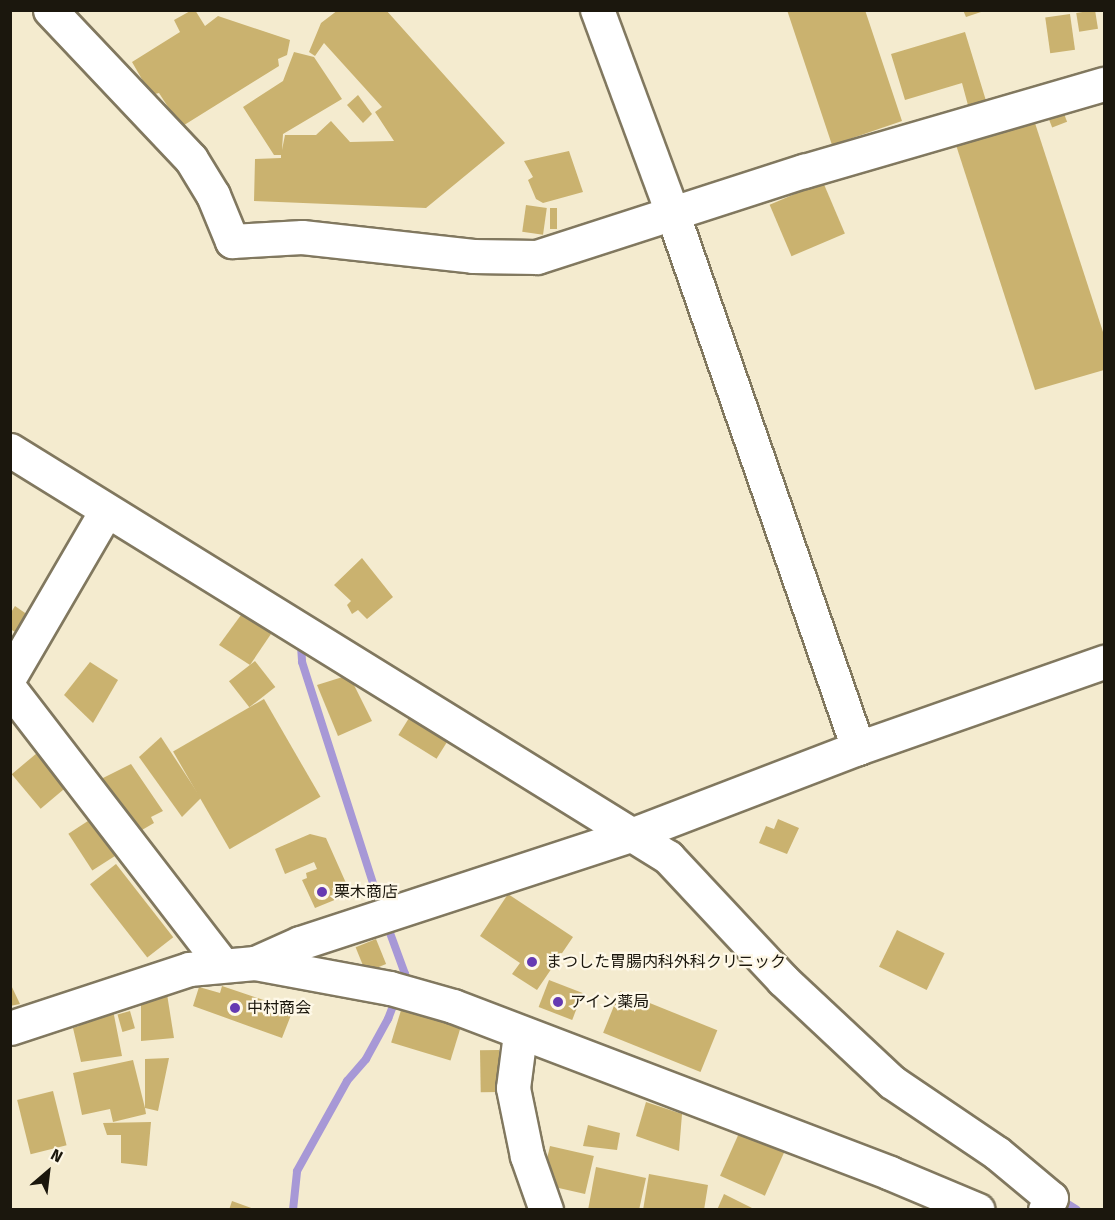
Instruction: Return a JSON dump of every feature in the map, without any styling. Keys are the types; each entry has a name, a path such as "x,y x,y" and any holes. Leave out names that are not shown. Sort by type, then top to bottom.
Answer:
{"street":[{"path":"50,10 191,159 213,195 232,242 302,237 473,256 537,257 804,171 1104,84"},
{"path":"597,10 673,215 858,747"},
{"path":"10,450 668,857 783,980 892,1082 997,1153 1051,1198 1045,1209"},
{"path":"10,676 106,511"},
{"path":"255,963 300,942 631,835 858,747 1104,662"},
{"path":"10,689 222,964"},
{"path":"10,1028 189,969 222,964 255,963 398,991 453,1006 520,1034 879,1168 978,1209"},
{"path":"520,1034 513,1088 527,1156 546,1209"}],"building":[{"path":"195,10 205,26 218,16 290,40 287,55 278,59 279,66 181,127 159,93 151,95 132,62 180,32 174,20"},
{"path":"338,10 386,10 505,143 426,208 254,201 255,159 281,158 281,155 274,155 243,107 283,81 294,52 314,57 342,99 283,134 282,150 285,135 316,135 331,121 350,142 394,141 375,112 382,107 324,43 315,56 309,52 321,23"},
{"path":"787,10 865,10 902,121 832,145"},
{"path":"963,10 984,10 984,11 966,17"},
{"path":"1095,10 1098,29 1079,32 1076,13"},
{"path":"1070,14 1075,50 1050,53 1045,17"},
{"path":"965,32 987,104 969,109 962,83 905,100 891,54"},
{"path":"358,95 372,114 363,123 347,105"},
{"path":"1061,106 1067,122 1052,128 1046,112"},
{"path":"1034,120 1104,335 1104,370 1035,390 956,145"},
{"path":"569,151 583,192 543,203 536,199 528,180 533,177 524,161"},
{"path":"823,182 845,234 791,256 770,205"},
{"path":"526,205 547,208 543,235 522,232"},
{"path":"550,208 557,208 557,229 550,229"},
{"path":"362,558 393,597 367,619 358,610 352,614 347,605 351,601 334,585"},
{"path":"15,606 28,615 17,633 10,629 10,614"},
{"path":"241,615 273,631 250,665 219,645"},
{"path":"255,661 275,687 249,707 229,681"},
{"path":"90,662 118,680 93,723 64,695"},
{"path":"349,675 372,721 338,736 317,685"},
{"path":"264,699 320,797 230,849 173,752"},
{"path":"409,718 447,742 437,759 398,735"},
{"path":"161,737 201,798 182,817 139,757"},
{"path":"37,753 66,787 41,809 12,774"},
{"path":"131,764 163,811 151,817 154,823 135,834 95,782"},
{"path":"91,819 115,856 92,871 68,834"},
{"path":"778,819 799,828 787,854 759,843 766,826 774,829"},
{"path":"310,834 326,838 346,883 332,888 337,899 315,908 302,880 307,878 306,873 317,869 314,862 285,874 275,849"},
{"path":"116,864 173,937 147,958 90,884"},
{"path":"508,894 573,937 537,990 512,974 520,963 480,936"},
{"path":"897,930 945,953 927,990 879,967"},
{"path":"376,939 386,964 366,972 356,947"},
{"path":"549,980 583,993 572,1020 539,1007"},
{"path":"10,983 20,1004 10,1006"},
{"path":"222,986 293,1010 282,1038 193,1006 199,987 220,993"},
{"path":"620,991 717,1030 700,1072 603,1033"},
{"path":"167,994 174,1038 141,1041 141,998"},
{"path":"402,1007 461,1025 450,1061 391,1042"},
{"path":"75,1010 113,1010 122,1056 81,1062 73,1028 79,1026"},
{"path":"130,1011 135,1028 122,1032 118,1015"},
{"path":"480,1050 499,1050 500,1092 481,1092"},
{"path":"169,1058 158,1111 145,1108 145,1059"},
{"path":"133,1060 146,1114 113,1122 110,1109 82,1115 73,1073"},
{"path":"53,1091 67,1145 31,1154 17,1100"},
{"path":"646,1102 682,1114 679,1151 636,1136"},
{"path":"151,1122 147,1166 121,1163 121,1135 107,1135 103,1123"},
{"path":"588,1125 620,1133 617,1150 583,1146"},
{"path":"740,1131 785,1151 765,1196 720,1176"},
{"path":"550,1146 594,1156 585,1194 541,1184"},
{"path":"596,1167 646,1178 639,1210 588,1210"},
{"path":"649,1174 708,1185 704,1210 643,1210"},
{"path":"724,1194 756,1210 717,1210"},
{"path":"232,1201 254,1209 254,1210 229,1210"}],"waterway":[{"path":"301,646 302,662 381,908"},
{"path":"386,922 405,974 402,984"},
{"path":"293,1210 297,1171 347,1081 366,1059 388,1019 396,998"},
{"path":"1058,1198 1077,1210"}],"place":[{"name":"栗木商店","path":"322,892"},
{"name":"まつした胃腸内科外科クリニック","path":"532,962"},
{"name":"アイン薬局","path":"558,1002"},
{"name":"中村商会","path":"235,1008"}]}
